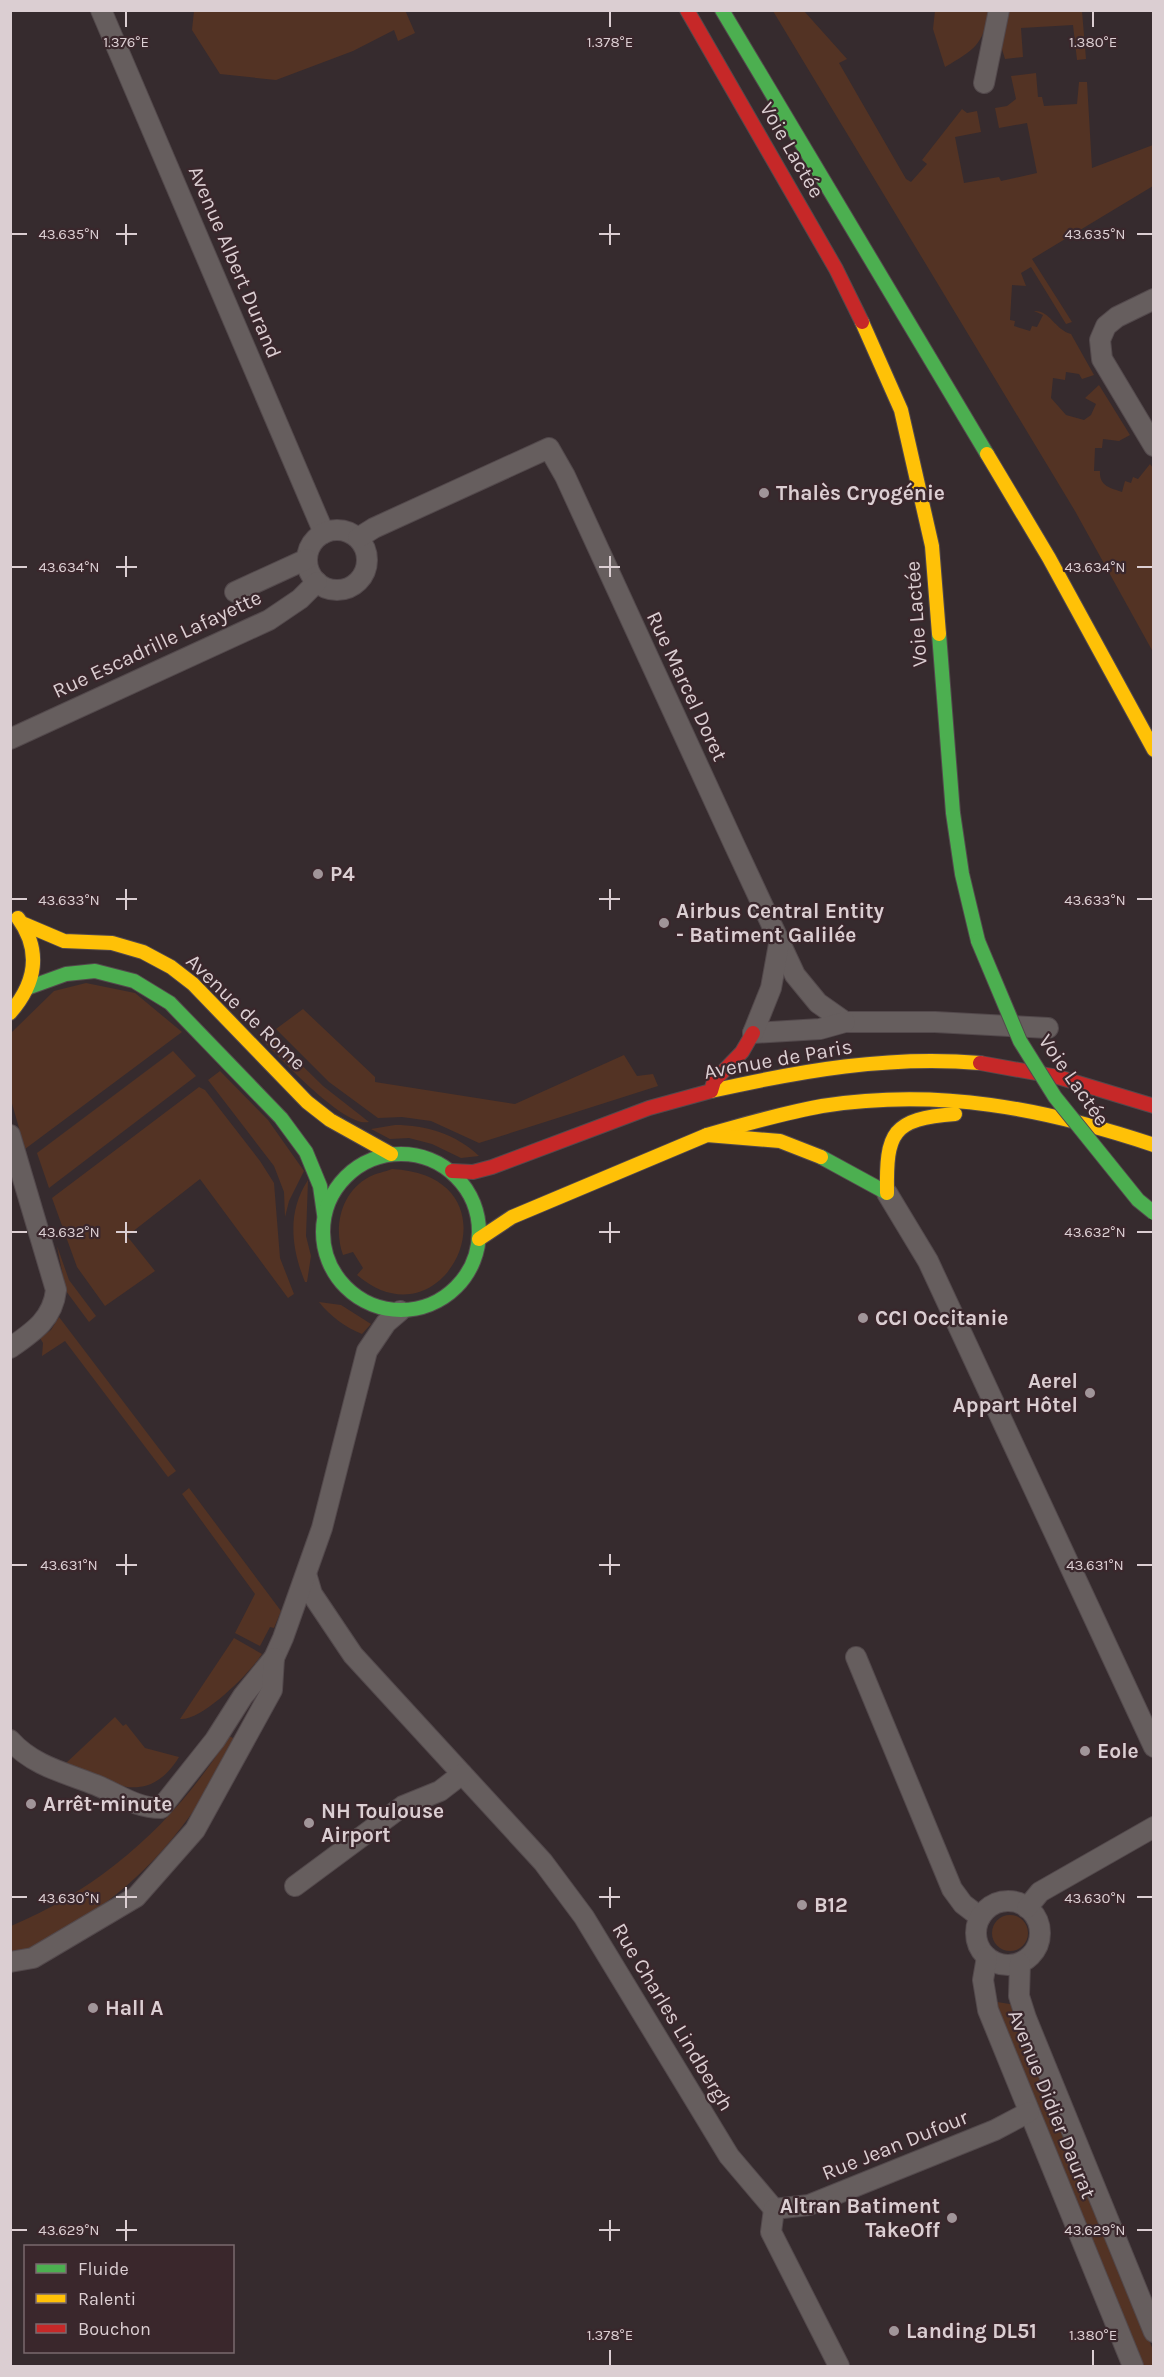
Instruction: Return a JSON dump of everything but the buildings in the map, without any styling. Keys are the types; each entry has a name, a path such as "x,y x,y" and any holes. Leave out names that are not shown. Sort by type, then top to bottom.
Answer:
{"main road":[{"name":"Voie Lactée","path":"687,10 836,269 868,333 900,410 932,546 953,813 962,874 978,941 1020,1041 1055,1097 1138,1200 1154,1213"},
{"name":"Voie Lactée","path":"722,10 1049,558 1154,750"},
{"path":"10,910 24,924 35,955 35,971 30,987 10,1013"},
{"name":"Avenue de Rome","path":"24,924 64,941 112,943 143,952 171,967 193,984 307,1102 330,1120 391,1154"},
{"path":"30,987 66,974 95,971 134,981 170,1003 280,1118 306,1152 320,1186 324,1215"},
{"path":"711,1091 714,1081 742,1052 753,1033"},
{"name":"Avenue de Paris","path":"452,1171 473,1172 492,1167 649,1108 711,1091 826,1068 958,1061 1023,1069 1100,1087 1154,1106"},
{"path":"479,1239 513,1218 707,1135 795,1109 837,1102 882,1099 973,1101 1015,1105 1119,1132 1154,1145"},
{"path":"887,1192 886,1152 900,1126 919,1117 939,1115 1050,1114"},
{"path":"707,1135 780,1141 830,1160 887,1192"},
{"path":"391,1154 423,1157 452,1171 470,1196 476,1209 479,1239 471,1268 452,1291 426,1306 400,1311 377,1307 359,1299 344,1287 332,1271 325,1253 322,1234 324,1215 330,1197 341,1180 355,1168 372,1159 391,1154"}],"street":[{"name":"Avenue Albert Durand","path":"101,10 324,533"},
{"path":"984,83 999,10"},
{"path":"1154,298 1117,317 1106,326 1100,340 1102,359 1154,446"},
{"name":"Rue Marcel Doret","path":"358,538 374,528 549,448 565,476 728,832 765,905 779,944 795,975 818,1003 845,1022"},
{"path":"342,530 358,538 365,548 367,560 365,571 359,580 350,587 339,590 331,590 317,582 308,567 307,558 315,540 324,533 342,530"},
{"path":"235,592 307,558"},
{"name":"Rue Escadrille Lafayette","path":"10,739 269,620 300,599 317,582"},
{"path":"779,944 771,988 753,1033 820,1029 845,1022 1005,1024 1048,1028"},
{"path":"10,1135 41,1232 56,1290 55,1302 47,1318 10,1348"},
{"path":"887,1192 928,1261 1154,1748"},
{"path":"10,1740 45,1766 98,1786 141,1807 161,1808 215,1740 243,1696 274,1658 307,1577 367,1351 379,1332 400,1311"},
{"name":"Rue Charles Lindbergh","path":"307,1577 312,1594 352,1654 543,1862 585,1917 729,2156 774,2209"},
{"path":"856,1657 952,1889 963,1904 981,1917"},
{"path":"10,1962 33,1958 136,1897 195,1830 272,1690 274,1658"},
{"path":"295,1886 403,1806 440,1791 462,1774"},
{"path":"1027,1908 1040,1892 1154,1827"},
{"path":"1002,1902 1015,1902 1027,1908 1038,1923 1039,1942 1028,1958 1020,1963 1003,1965 987,1957 977,1942 976,1933 981,1917 989,1907 1002,1902"},
{"name":"Avenue Didier Daurat","path":"987,1957 983,1980 988,2010 1133,2367"},
{"name":"Avenue Didier Daurat","path":"1020,1963 1019,1996 1026,2018 1154,2332"},
{"name":"Rue Jean Dufour","path":"774,2209 809,2205 995,2130 1029,2112"},
{"path":"774,2209 771,2232 839,2367"}],"shaded area":[{"path":"405,10 415,33 398,41 394,30 353,51 276,80 220,74 192,30 194,11"},
{"path":"773,11 804,11 847,59 839,63 906,179 911,182 927,164 922,160 962,109 967,113 977,111 981,132 955,137 964,183 999,177 1001,181 1037,173 1027,123 999,128 995,108 1007,106 1016,99 1011,76 1036,73 1038,97 1042,97 1044,106 1077,104 1079,82 1087,82 1092,168 1153,145 1153,186 1032,259 1072,322 1066,324 1031,267 1021,273 1026,286 1012,285 1010,320 1015,321 1014,326 1030,331 1032,326 1037,327 1043,315 1034,311 1039,311 1065,332 1071,334 1094,375 1082,379 1079,374 1066,372 1065,380 1053,378 1051,398 1066,415 1084,420 1091,415 1096,404 1085,398 1099,385 1130,435 1119,441 1103,439 1102,448 1095,448 1094,471 1100,471 1103,483 1122,492 1125,481 1131,483 1133,477 1138,479 1150,464 1153,468 1153,652 1075,511"},
{"path":"935,11 989,11 984,32 976,45 945,67 933,29"},
{"path":"1008,11 1082,11 1086,59 1077,60 1073,25 1021,28 1023,57 1005,59 1001,46"},
{"path":"86,983 135,993 182,1032 25,1149 11,1100 11,1033 54,991"},
{"path":"303,1009 375,1077 375,1082 515,1104 624,1055 637,1076 653,1074 658,1086 479,1143 431,1121 402,1117 378,1118 329,1082 276,1029"},
{"path":"270,1034 323,1086 369,1122 358,1121 344,1114 313,1090 262,1040"},
{"path":"173,1051 196,1076 49,1188 37,1153"},
{"path":"220,1071 268,1120 304,1171 289,1201 285,1217 284,1192 274,1166 208,1080"},
{"path":"199,1087 205,1090 260,1161 274,1183 280,1258 294,1294 288,1298 200,1179 127,1236 155,1271 105,1306 77,1267 52,1198"},
{"path":"407,1125 440,1132 461,1142 479,1156 461,1158 432,1144 409,1138 390,1139 371,1129"},
{"path":"392,1169 433,1179 456,1199 464,1226 458,1254 443,1277 419,1292 390,1293 357,1275 363,1268 353,1252 343,1255 340,1244 339,1222 346,1201 352,1192 369,1177"},
{"path":"308,1180 306,1236 311,1256 307,1282 305,1282 294,1243 293,1230 297,1205"},
{"path":"57,1246 69,1280 96,1316 89,1322 66,1291"},
{"path":"319,1302 341,1305 371,1324 362,1334 339,1321"},
{"path":"59,1317 176,1471 168,1477 65,1341 42,1356 43,1343 40,1338 51,1330"},
{"path":"189,1488 281,1611 274,1628 270,1627 260,1646 235,1633 255,1594 182,1494"},
{"path":"234,1638 262,1654 225,1694 200,1712 189,1718 180,1719"},
{"path":"115,1717 123,1726 126,1724 145,1748 179,1757 167,1773 154,1783 140,1787 111,1784 64,1765"},
{"path":"229,1736 239,1741 187,1820 150,1864 104,1904 76,1923 37,1945 11,1954 11,1926 76,1892 135,1849 186,1796"},
{"path":"1010,1915 1022,1921 1028,1933 1022,1945 1010,1951 998,1945 992,1933 998,1921"},
{"path":"991,2001 1016,2005 1153,2350 1153,2366 1140,2366"}],"traffic: fast":[{"path":"722,10 987,454"},
{"path":"939,634 953,813 962,874 978,941"},
{"path":"978,941 1020,1041 1055,1097 1138,1200 1154,1213"},
{"path":"30,987 66,974 95,971 134,981 170,1003 281,1118 306,1152 320,1186 324,1214"},
{"path":"401,1154 416,1155 431,1160 445,1167 456,1177 466,1188 473,1202 478,1217 479,1232 478,1247 473,1262 466,1276 456,1287 445,1297 431,1304 416,1309 401,1310 386,1309 371,1304 357,1297 346,1287 336,1276 329,1262 324,1247 323,1232 324,1217 329,1202 336,1188 346,1177 357,1167 371,1160 386,1155 401,1154"},
{"path":"821,1157 887,1193"}],"traffic: slow":[{"path":"862,322 901,410 932,546 939,634"},
{"path":"987,454 1049,558 1154,750"},
{"path":"10,1013 26,990 33,967 31,943 18,918"},
{"path":"24,924 64,941 112,943 143,952 171,967 193,984 307,1102 330,1120 391,1154"},
{"path":"711,1091 811,1071 878,1063 912,1061 980,1063"},
{"path":"707,1135 778,1115 822,1106 908,1099 990,1105 1031,1112 1072,1121 1154,1145"},
{"path":"887,1193 888,1156 891,1143 897,1133 906,1125 918,1120 955,1114"},
{"path":"479,1239 512,1217 707,1135 780,1141 821,1157"}],"traffic: jam":[{"path":"687,10 836,269 862,322"},
{"path":"452,1171 473,1172 492,1167 649,1108 711,1091 714,1081 742,1052 753,1033"},
{"path":"980,1063 1058,1077 1154,1106"}],"place":[{"name":"Thalès Cryogénie","path":"764,493"},
{"name":"P4","path":"318,874"},
{"name":"Airbus Central Entity - Batiment Galilée","path":"664,923"},
{"name":"CCI Occitanie","path":"863,1318"},
{"name":"Aerel Appart Hôtel","path":"1090,1393"},
{"name":"Eole","path":"1085,1751"},
{"name":"Arrêt-minute","path":"31,1804"},
{"name":"NH Toulouse Airport","path":"309,1823"},
{"name":"B12","path":"802,1905"},
{"name":"Hall A","path":"93,2008"},
{"name":"Altran Batiment TakeOff","path":"952,2218"},
{"name":"Landing DL51","path":"894,2331"}]}
